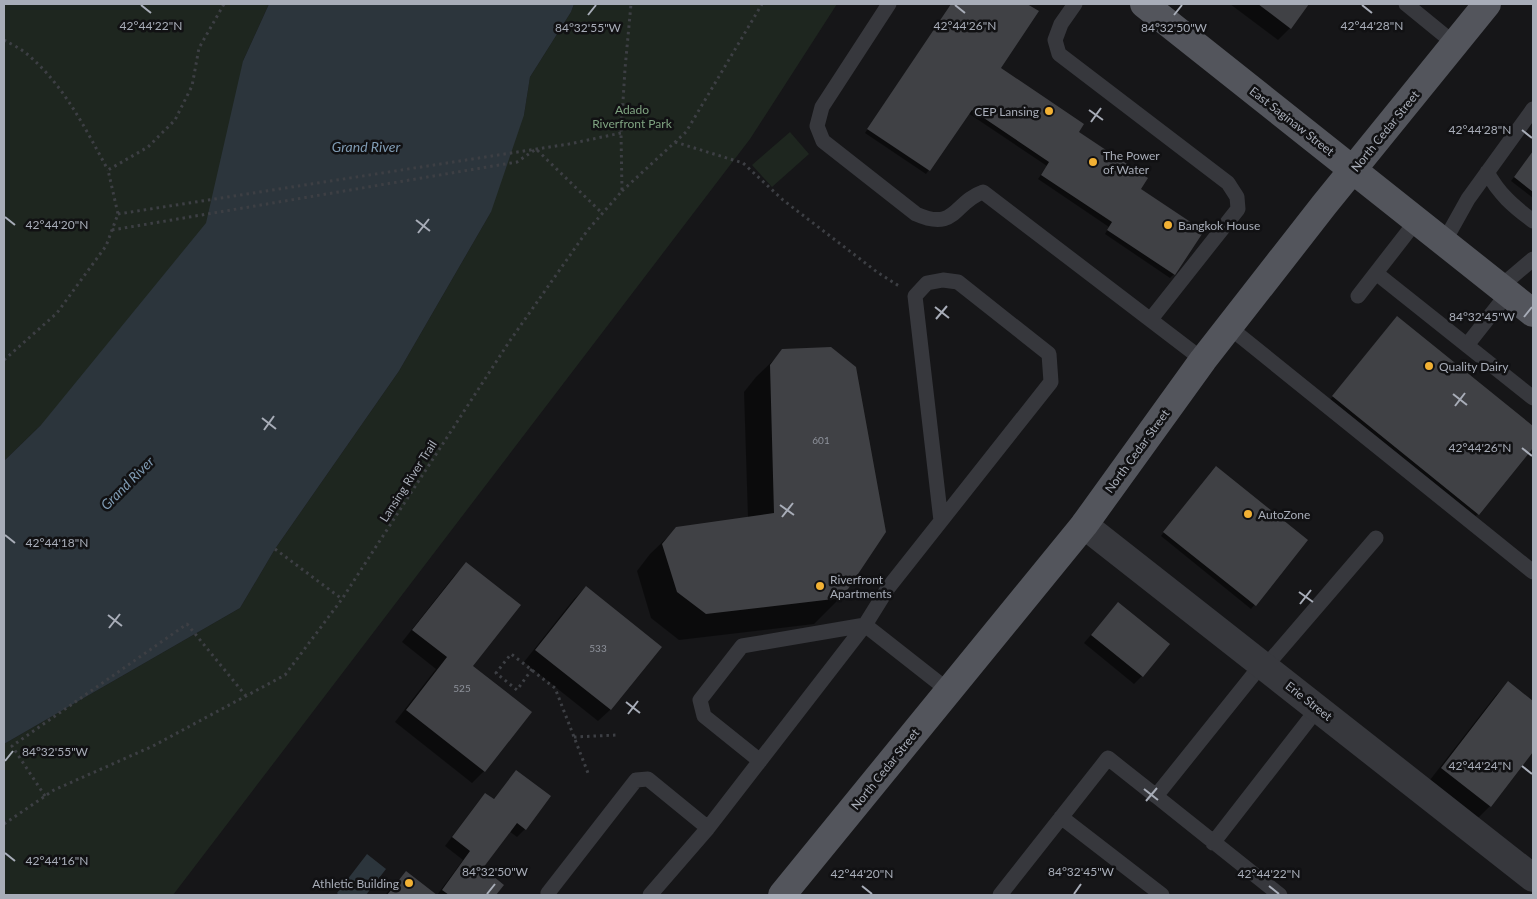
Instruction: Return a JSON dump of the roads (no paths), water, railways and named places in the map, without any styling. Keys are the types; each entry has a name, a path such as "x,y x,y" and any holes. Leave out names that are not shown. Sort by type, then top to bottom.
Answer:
{"main road":[{"name":"East Saginaw Street","path":"1144,4 1533,313"},
{"name":"North Cedar Street","path":"782,895 1084,525 1203,360 1324,205 1487,4"}],"street":[{"name":"Erie Street","path":"1084,525 1533,878"}],"lane":[{"path":"889,4 822,107 817,126 823,142 916,214 928,219 949,218 974,195 983,192 1203,360"},
{"path":"1075,4 1061,24 1055,40 1059,54 1228,183 1237,197 1238,209 1151,319"},
{"path":"1406,4 1455,44"},
{"path":"1444,242 1468,199 1533,109"},
{"path":"1514,134 1533,128"},
{"path":"1487,172 1495,188 1513,206 1533,221"},
{"path":"1358,296 1417,220"},
{"path":"1467,345 1504,290 1533,259"},
{"path":"1376,273 1533,398"},
{"path":"650,895 708,828 865,625 888,588 1051,382 1049,354 958,282 944,280 927,283 915,296 941,521"},
{"path":"1229,327 1533,572"},
{"path":"1156,796 1264,665 1376,538"},
{"path":"760,760 704,716 700,700 742,646 865,625 949,690"},
{"path":"1213,843 1318,708"},
{"path":"1000,895 1108,758 1280,895"},
{"path":"549,895 548,893 636,780 648,779 708,828"},
{"path":"1061,817 1162,895"}],"water":[{"name":"Grand River","path":"269,4 574,4 571,12 530,77 524,115 491,212 399,371 275,549 240,608 4,744 4,461 41,425 206,223 243,61"},
{"path":"367,854 386,869 366,895 339,895 337,893"}],"place":[{"name":"CEP Lansing","path":"1049,111"},
{"name":"The Power of Water","path":"1093,162"},
{"name":"Bangkok House","path":"1168,225"},
{"name":"Quality Dairy","path":"1429,366"},
{"name":"AutoZone","path":"1248,514"},
{"name":"Riverfront Apartments","path":"820,586"},
{"name":"Athletic Building","path":"409,883"}],"park label":[{"name":"Adado Riverfront Park","path":"632,116"}]}
